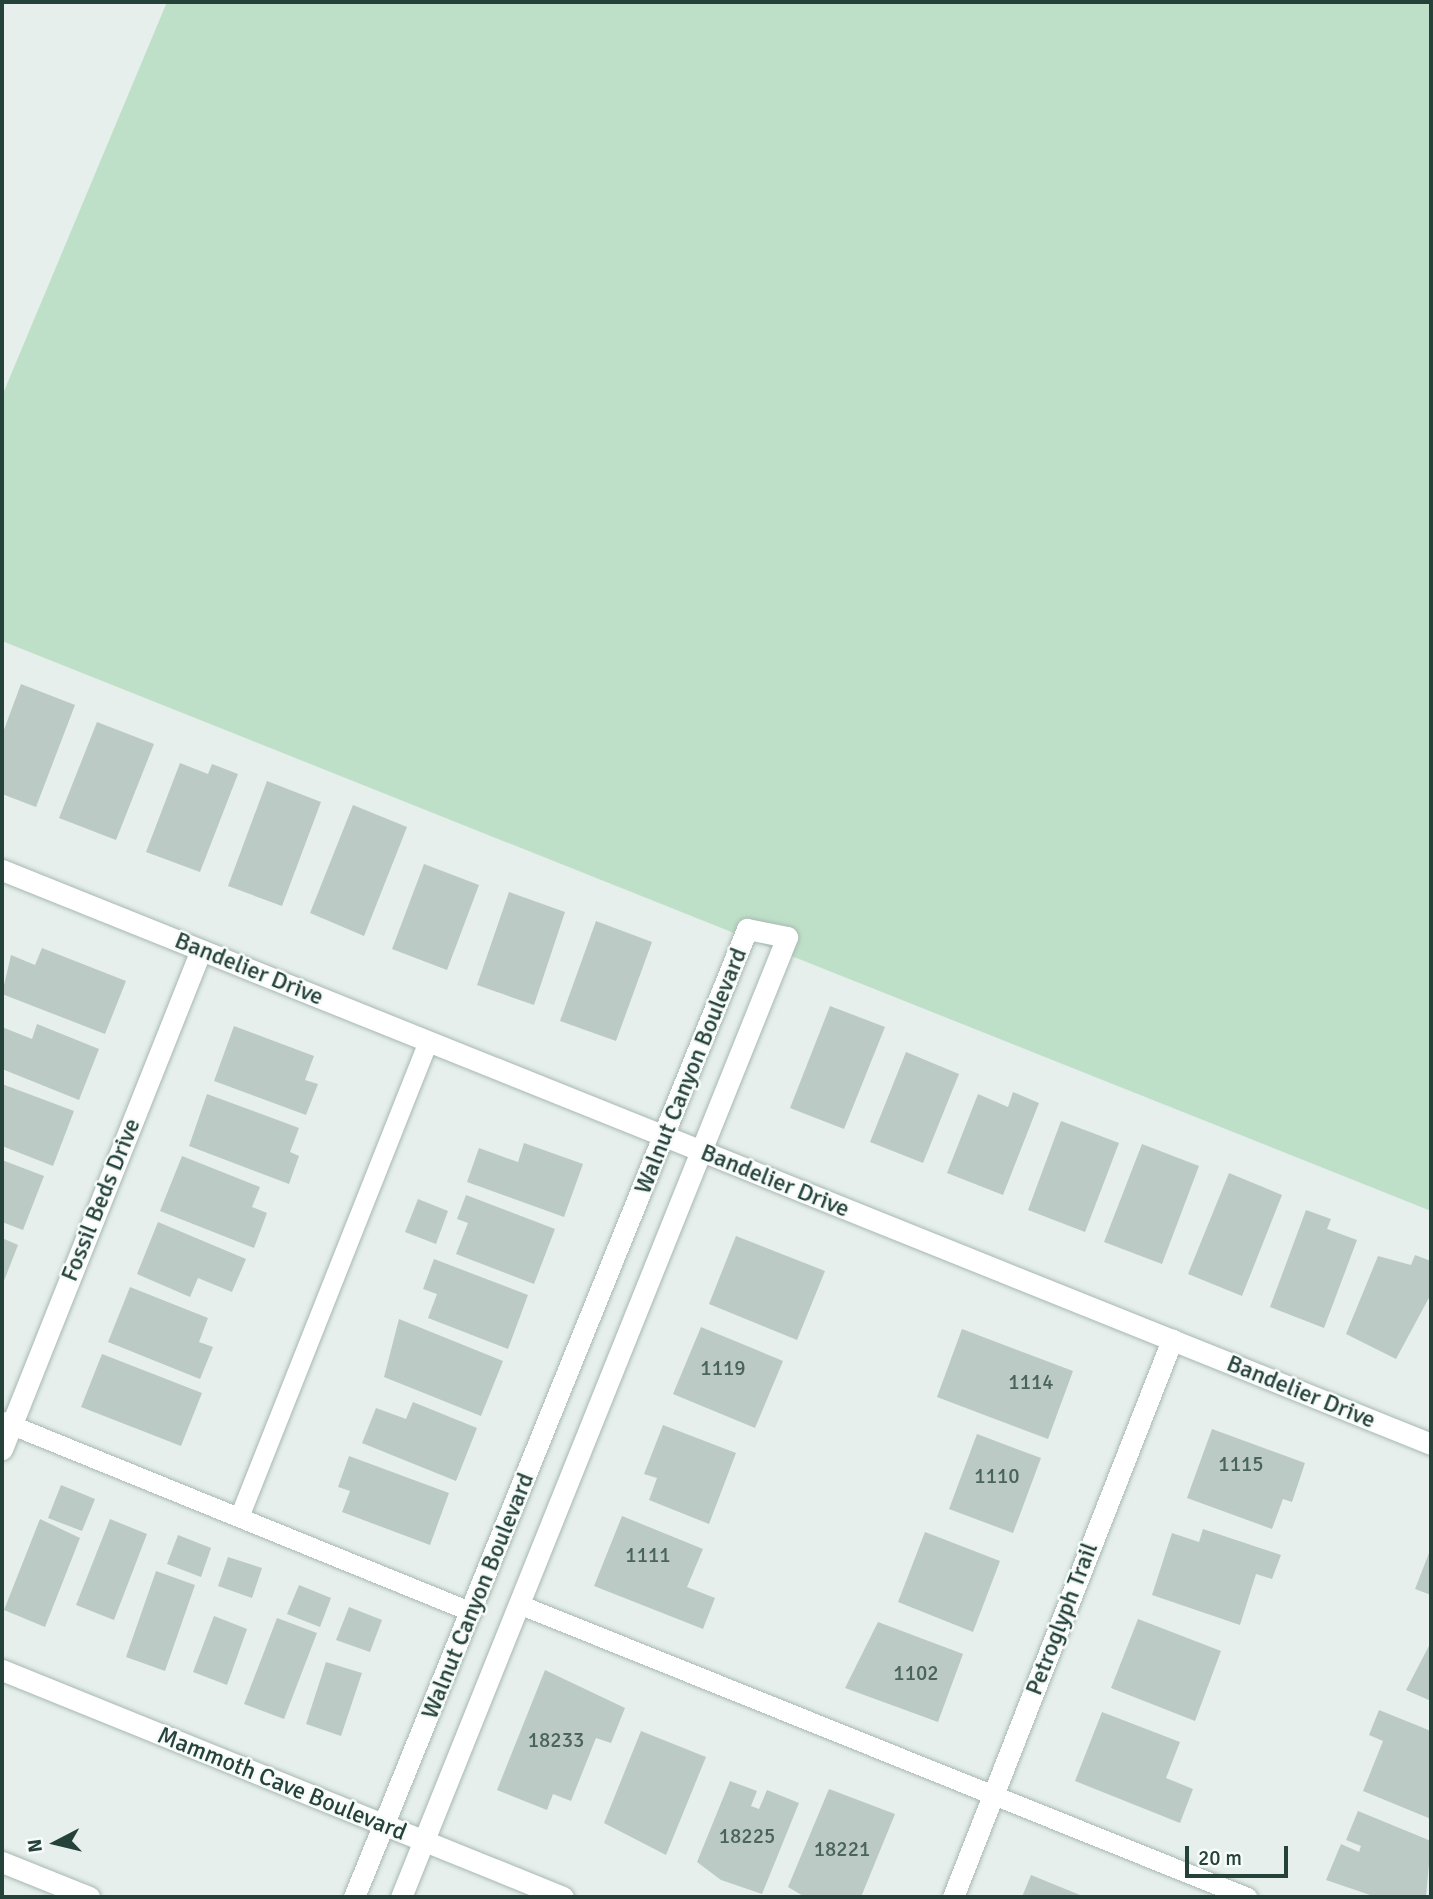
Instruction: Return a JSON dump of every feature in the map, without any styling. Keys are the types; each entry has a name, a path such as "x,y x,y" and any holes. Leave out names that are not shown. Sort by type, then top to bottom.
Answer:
{"street":[{"name":"Bandelier Drive","path":"2,870 1431,1444"},
{"name":"Walnut Canyon Boulevard","path":"354,1897 665,1137 747,929 787,937 521,1605 401,1897"},
{"name":"Fossil Beds Drive","path":"2,1449 7,1423 201,950"},
{"name":"Petroglyph Trail","path":"953,1897 1171,1340"},
{"name":"Mammoth Cave Boulevard","path":"2,1670 563,1897"},
{"path":"2,1862 89,1897"}],"lane":[{"path":"239,1517 428,1041"},
{"path":"7,1423 472,1612"},
{"path":"521,1605 1247,1897"}],"green space":[{"path":"167,2 1431,2 1431,1211 2,641 2,396"}],"building":[{"path":"21,684 75,705 36,807 2,794 2,735"},
{"path":"97,722 154,744 116,840 59,818"},
{"path":"180,763 208,774 212,764 238,774 200,872 146,852"},
{"path":"267,781 321,802 282,906 228,886"},
{"path":"353,805 407,827 364,936 310,913"},
{"path":"424,864 479,885 447,970 392,949"},
{"path":"509,892 565,912 534,1005 477,985"},
{"path":"596,921 652,942 616,1041 560,1021"},
{"path":"42,948 126,981 105,1034 2,994 11,955 35,965"},
{"path":"830,1006 885,1027 844,1129 790,1108"},
{"path":"37,1024 99,1049 79,1100 2,1069 2,1027 32,1039"},
{"path":"234,1026 314,1056 305,1080 318,1084 306,1115 214,1081"},
{"path":"906,1052 959,1074 923,1163 870,1142"},
{"path":"2,1084 74,1111 53,1166 2,1146"},
{"path":"1013,1092 1039,1103 1003,1195 947,1173 978,1094 1008,1107"},
{"path":"207,1094 299,1128 290,1152 299,1156 289,1184 189,1146"},
{"path":"1061,1121 1119,1143 1085,1232 1028,1210"},
{"path":"524,1143 583,1164 564,1217 467,1182 479,1148 518,1162"},
{"path":"1142,1144 1199,1166 1162,1264 1104,1242"},
{"path":"182,1156 260,1187 252,1207 267,1213 254,1248 160,1211"},
{"path":"2,1160 44,1176 23,1230 2,1222"},
{"path":"1229,1173 1282,1195 1242,1296 1188,1274"},
{"path":"466,1195 555,1229 534,1284 456,1254 468,1223 457,1219"},
{"path":"418,1199 448,1211 436,1244 405,1232"},
{"path":"1306,1210 1331,1219 1327,1229 1357,1240 1324,1328 1270,1307"},
{"path":"158,1222 246,1259 232,1292 198,1278 190,1297 137,1274"},
{"path":"736,1236 825,1271 797,1340 709,1304"},
{"path":"2,1238 18,1245 2,1286"},
{"path":"1415,1255 1431,1261 1431,1294 1396,1359 1346,1334 1378,1256 1411,1265"},
{"path":"434,1259 528,1295 508,1349 428,1318 437,1294 423,1289"},
{"path":"130,1287 208,1318 199,1342 213,1347 200,1379 108,1342"},
{"path":"399,1319 503,1361 481,1416 384,1377"},
{"path":"701,1327 783,1361 755,1428 673,1394"},
{"path":"962,1329 1073,1371 1048,1439 937,1397"},
{"path":"102,1354 202,1393 181,1446 81,1407"},
{"path":"413,1402 477,1428 456,1481 362,1443 376,1408 406,1419"},
{"path":"663,1425 736,1453 709,1524 649,1500 657,1478 644,1474"},
{"path":"1212,1429 1305,1463 1292,1502 1283,1499 1272,1529 1187,1498"},
{"path":"977,1434 1041,1458 1013,1533 949,1509"},
{"path":"349,1456 449,1493 430,1545 342,1512 350,1491 338,1487"},
{"path":"61,1485 95,1499 82,1531 48,1518"},
{"path":"622,1516 703,1549 687,1587 715,1598 703,1629 594,1586"},
{"path":"40,1519 80,1538 45,1627 4,1610"},
{"path":"110,1519 147,1534 114,1620 76,1605"},
{"path":"1203,1529 1281,1555 1272,1579 1256,1574 1240,1625 1152,1595 1172,1533 1199,1542"},
{"path":"925,1532 1000,1561 973,1632 898,1602"},
{"path":"178,1535 211,1548 201,1577 167,1564"},
{"path":"1429,1553 1431,1554 1431,1595 1415,1589"},
{"path":"228,1557 262,1568 252,1598 218,1586"},
{"path":"156,1571 195,1585 165,1671 126,1657"},
{"path":"299,1585 331,1598 320,1627 287,1614"},
{"path":"349,1607 382,1620 370,1652 336,1640"},
{"path":"214,1616 247,1629 227,1685 193,1672"},
{"path":"277,1618 317,1633 284,1719 244,1704"},
{"path":"1138,1619 1221,1651 1195,1721 1111,1688"},
{"path":"878,1622 963,1654 938,1722 845,1688"},
{"path":"1431,1642 1431,1701 1406,1690"},
{"path":"326,1662 362,1673 341,1736 306,1724"},
{"path":"545,1670 625,1708 611,1743 596,1738 571,1801 553,1794 547,1810 497,1790"},
{"path":"1379,1710 1431,1731 1431,1819 1363,1791 1383,1741 1369,1735"},
{"path":"1102,1712 1180,1742 1166,1778 1193,1789 1180,1823 1075,1781"},
{"path":"641,1731 706,1757 666,1855 604,1823"},
{"path":"730,1781 757,1791 751,1806 759,1809 767,1790 799,1803 762,1894 721,1880 697,1862"},
{"path":"829,1789 895,1814 861,1897 805,1897 788,1887"},
{"path":"1358,1811 1431,1841 1426,1897 1376,1897 1326,1880 1341,1844 1359,1852 1361,1846 1346,1840"},
{"path":"1031,1875 1085,1897 1022,1897"}]}
